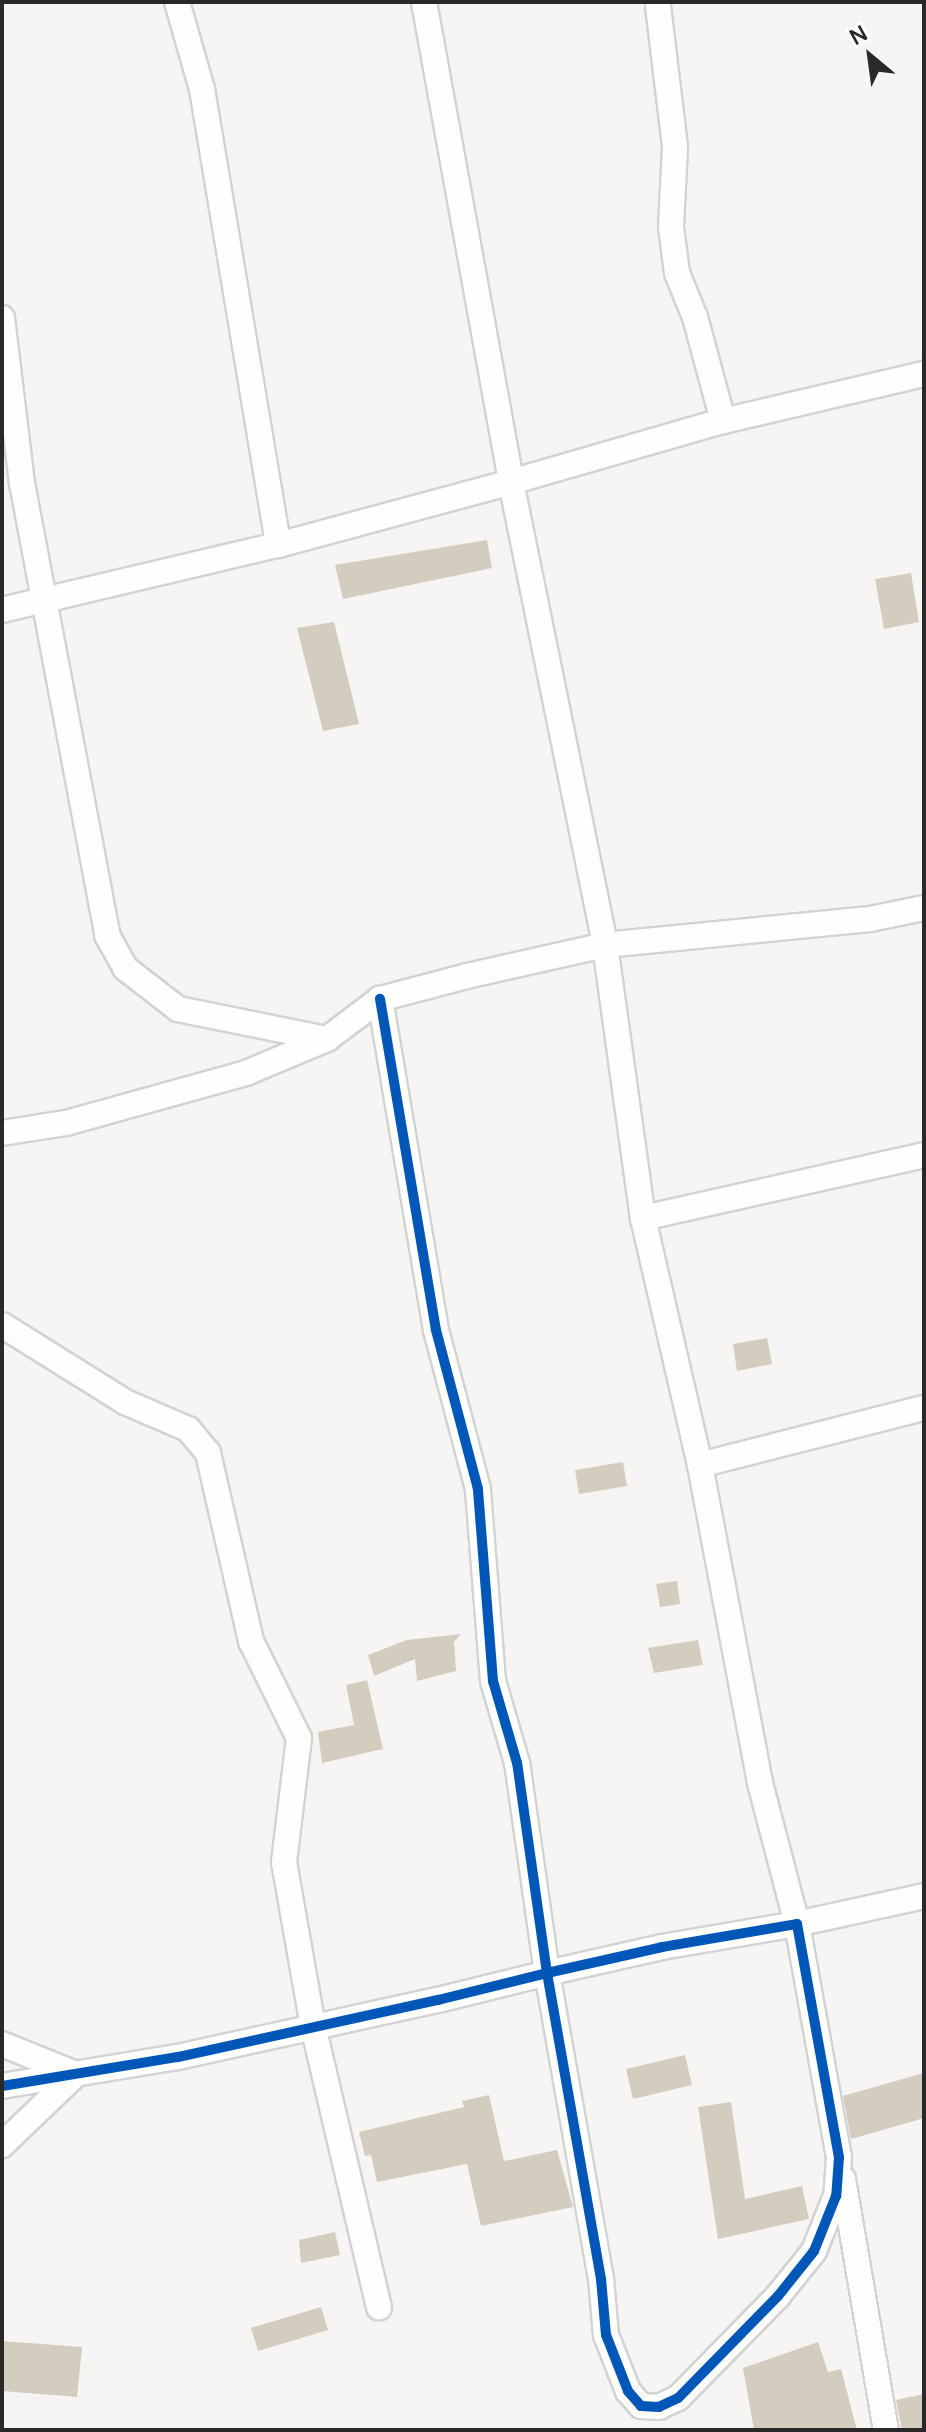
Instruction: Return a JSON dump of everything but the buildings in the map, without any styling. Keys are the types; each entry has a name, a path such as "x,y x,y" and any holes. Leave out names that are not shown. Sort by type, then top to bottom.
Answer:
{"street":[{"path":"177,2 202,89 278,545"},
{"path":"424,2 511,482 605,945 643,1218 700,1465 760,1783 797,1924 886,2430"},
{"path":"658,6 675,147 671,227 677,273 695,317 723,421"},
{"path":"2,318 22,483 107,935 125,968 178,1009 327,1039"},
{"path":"2,610 278,545 723,421 924,374"},
{"path":"2,1133 66,1123 246,1073 327,1039 380,999 605,945 870,919 924,908"},
{"path":"380,999 436,1330 478,1489 493,1681 517,1763 547,1973 601,2279 606,2335 628,2391 641,2406 659,2407 678,2398 796,2274 814,2251 836,2196 839,2157"},
{"path":"643,1218 924,1155"},
{"path":"2,1325 125,1402 188,1429 208,1453 251,1641 299,1738 284,1862 313,2026 379,2307"},
{"path":"700,1465 924,1408"},
{"path":"2,2086 313,2026 547,1973 924,1896"},
{"path":"2,2044 76,2074"},
{"path":"2,2145 76,2074"}],"cycle path":[{"path":"2,2086 178,2057 438,2000 547,1973 662,1947 797,1924 839,2157 836,2196 814,2251 778,2296 678,2398 659,2407 641,2406 628,2391 606,2335 601,2279 547,1973 517,1763 493,1681 478,1489 436,1330 380,999"}]}
